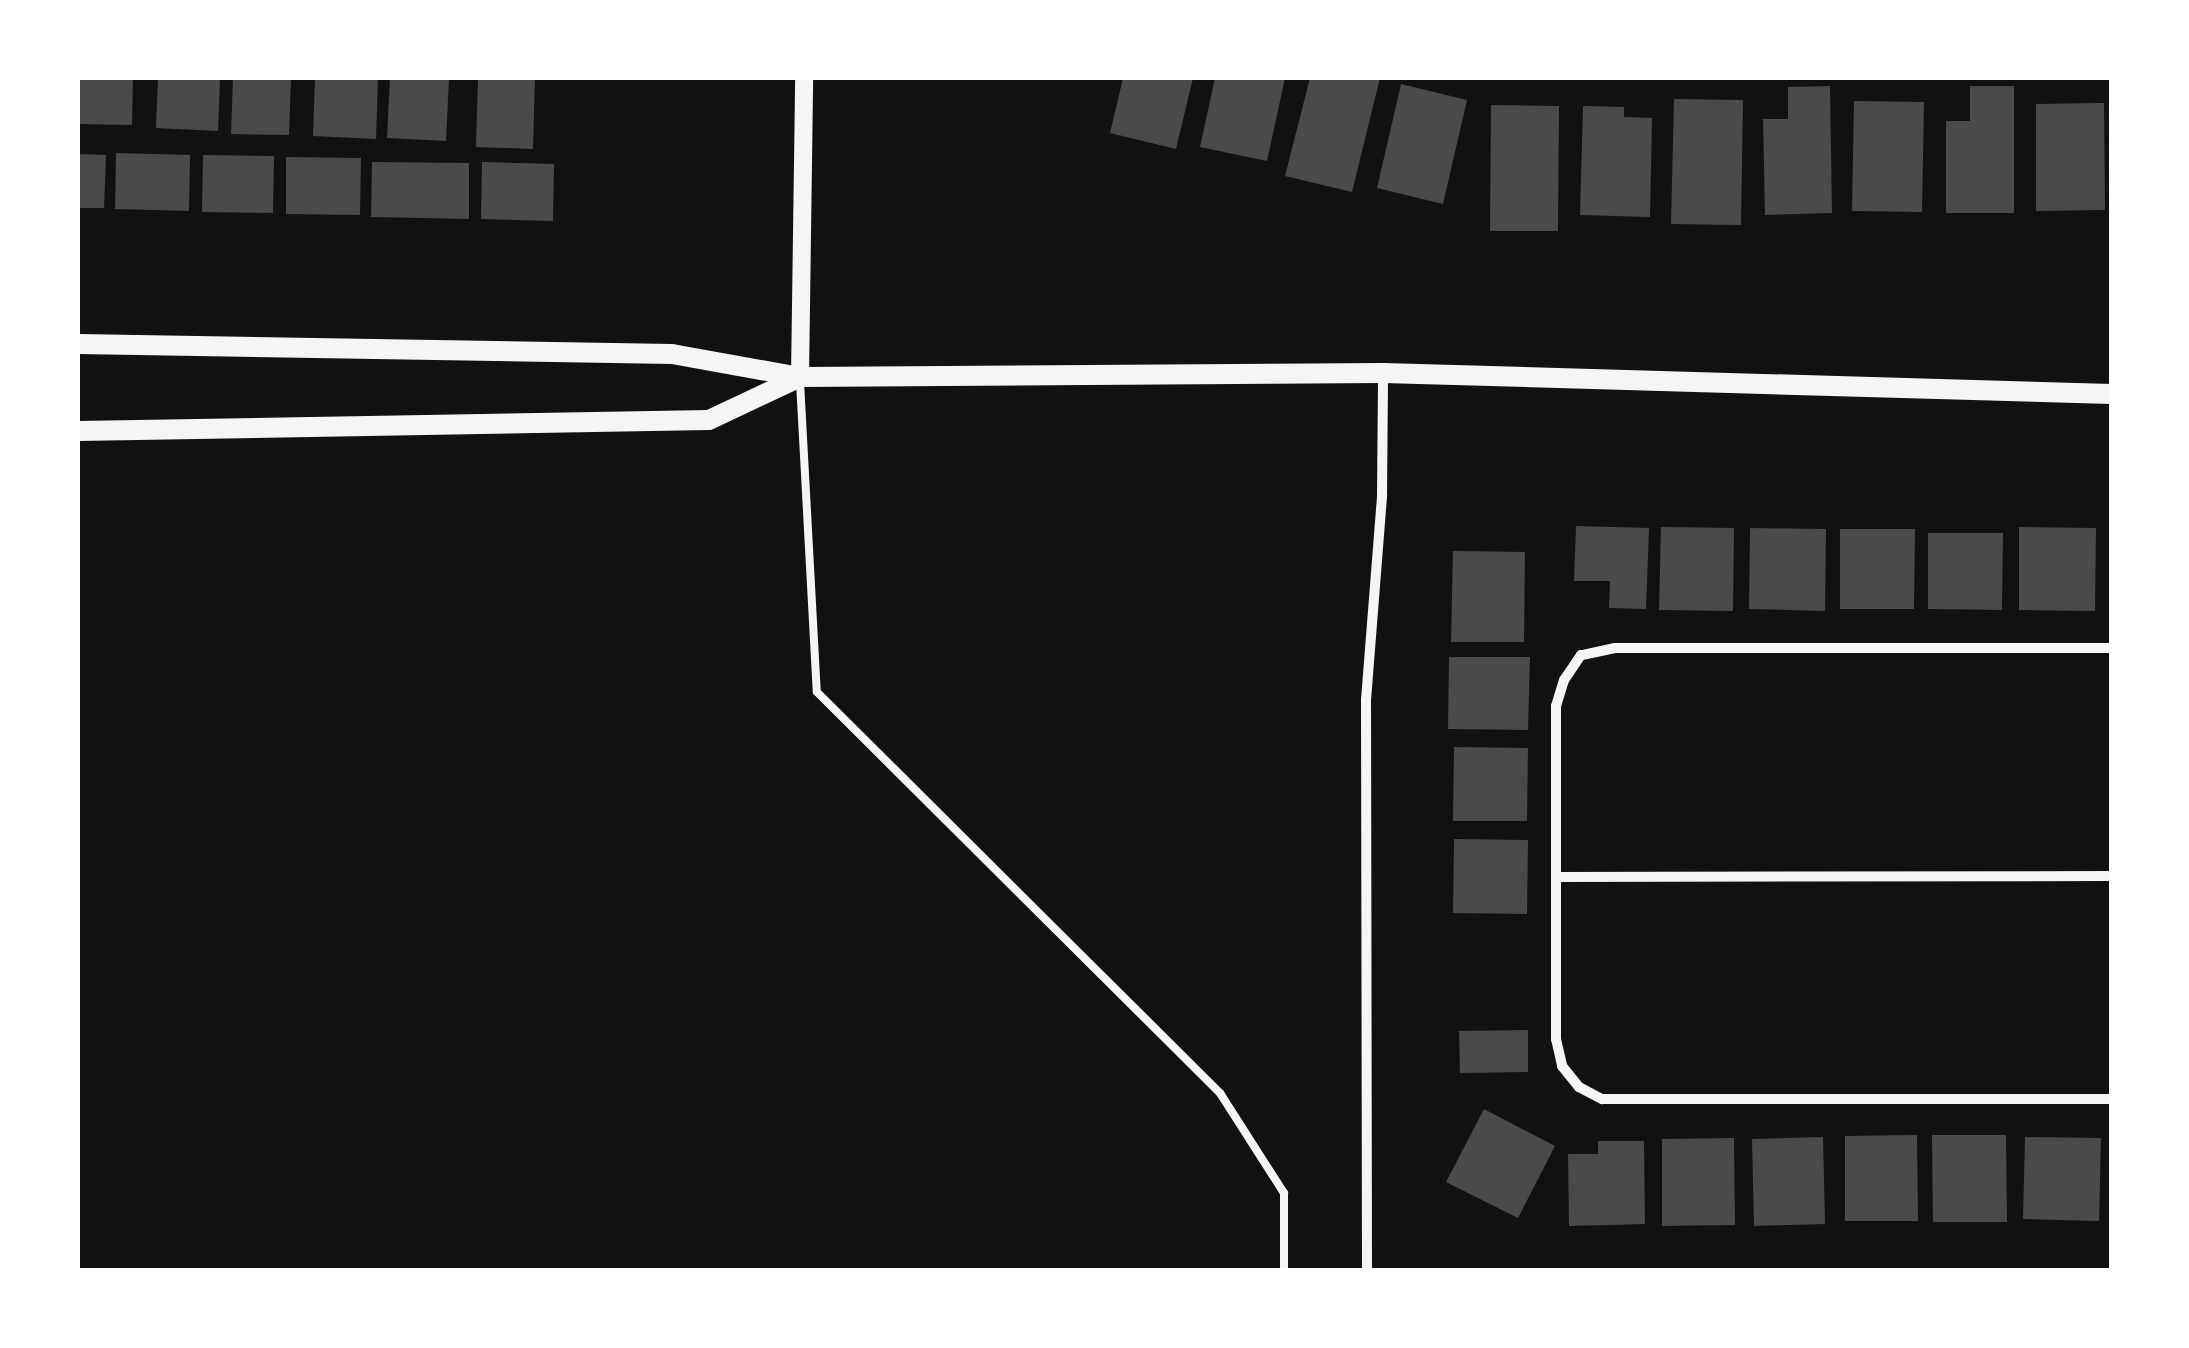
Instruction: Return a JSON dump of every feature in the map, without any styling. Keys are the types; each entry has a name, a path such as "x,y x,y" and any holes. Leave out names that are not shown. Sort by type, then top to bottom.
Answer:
{"main road":[{"path":"78,344 672,354 800,377 1383,373 2112,394"},
{"path":"78,431 709,420 800,377"}],"street":[{"path":"800,377 804,78"},
{"path":"1367,1270 1366,700 1382,495 1383,373"},
{"path":"2112,648 1616,648 1581,655 1564,680 1556,706 1556,1040 1562,1066 1580,1087 1602,1099 2112,1099"},
{"path":"1556,877 2112,876"}],"lane":[{"path":"800,377 816,692 1220,1093 1284,1194 1284,1270"}],"building":[{"path":"78,78 133,78 132,125 78,124"},
{"path":"158,78 220,78 218,131 156,128"},
{"path":"233,78 291,78 289,135 231,134"},
{"path":"315,78 378,78 376,139 313,136"},
{"path":"390,78 449,78 446,141 387,138"},
{"path":"478,78 535,78 533,149 476,147"},
{"path":"1123,78 1193,78 1176,149 1110,133"},
{"path":"1215,78 1285,78 1267,161 1200,147"},
{"path":"1310,78 1380,78 1352,192 1285,176"},
{"path":"1401,84 1467,100 1443,204 1377,188"},
{"path":"1830,86 1832,213 1765,215 1763,119 1788,119 1788,87"},
{"path":"1970,86 2014,86 2014,213 1946,213 1946,121 1970,121"},
{"path":"1674,99 1743,100 1741,225 1671,224"},
{"path":"1854,101 1924,102 1922,212 1852,211"},
{"path":"2104,103 2105,210 2036,211 2036,104"},
{"path":"1491,105 1559,106 1558,231 1490,231"},
{"path":"1583,106 1624,107 1624,117 1652,118 1650,217 1580,215"},
{"path":"116,153 190,155 189,211 115,209"},
{"path":"78,154 106,155 104,208 78,208"},
{"path":"203,155 274,156 273,213 202,212"},
{"path":"286,157 361,158 360,215 286,214"},
{"path":"372,162 469,163 469,219 371,217"},
{"path":"482,162 554,164 553,221 481,219"},
{"path":"1576,526 1649,528 1646,609 1609,608 1610,581 1574,581"},
{"path":"1661,527 1734,528 1733,611 1659,610"},
{"path":"2019,527 2096,528 2095,611 2019,610"},
{"path":"1750,528 1826,529 1825,611 1749,609"},
{"path":"1840,529 1915,529 1914,609 1840,609"},
{"path":"1928,533 2003,533 2002,610 1928,609"},
{"path":"1453,551 1525,552 1524,642 1451,642"},
{"path":"1449,657 1530,657 1528,730 1448,729"},
{"path":"1454,747 1528,748 1527,821 1453,821"},
{"path":"1454,839 1528,840 1527,914 1453,913"},
{"path":"1528,1030 1528,1072 1460,1073 1459,1031"},
{"path":"1484,1109 1555,1146 1518,1218 1446,1182"},
{"path":"1917,1135 1918,1221 1845,1221 1845,1136"},
{"path":"1932,1135 2006,1135 2007,1222 1933,1222"},
{"path":"1823,1137 1825,1224 1754,1226 1752,1139"},
{"path":"2025,1137 2101,1138 2099,1221 2023,1219"},
{"path":"1734,1138 1735,1225 1662,1226 1662,1139"},
{"path":"1598,1141 1644,1141 1645,1224 1569,1226 1568,1154 1598,1154"}]}
